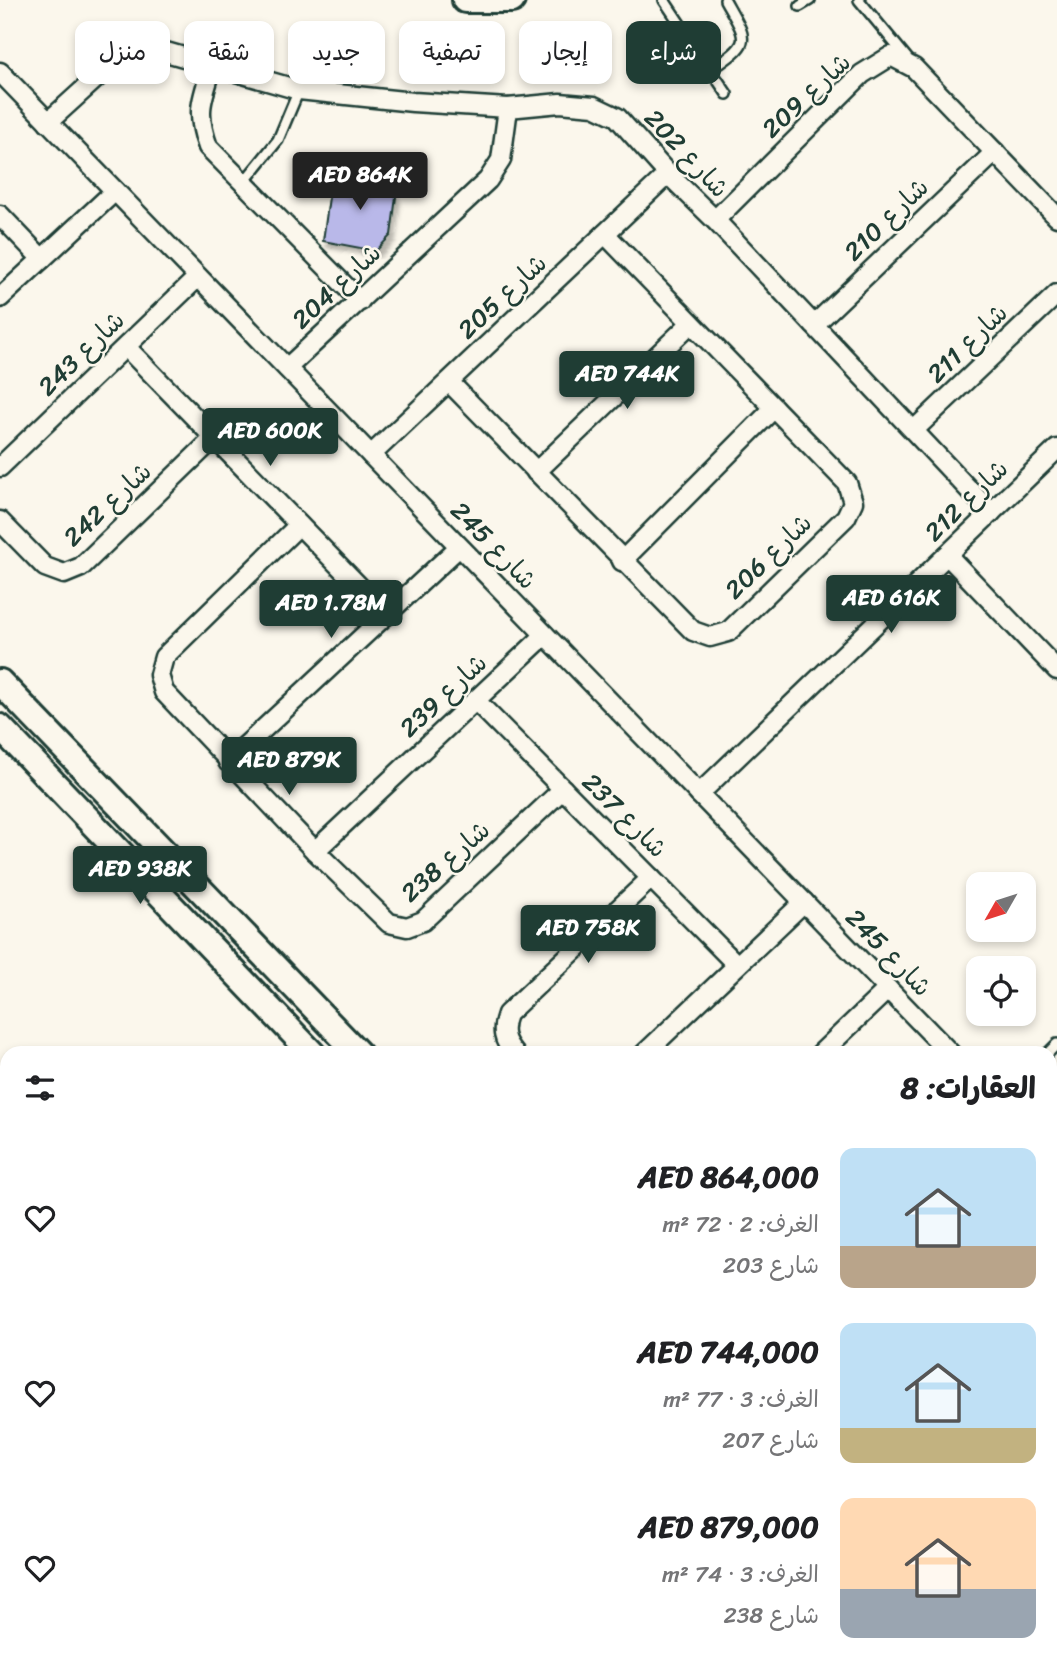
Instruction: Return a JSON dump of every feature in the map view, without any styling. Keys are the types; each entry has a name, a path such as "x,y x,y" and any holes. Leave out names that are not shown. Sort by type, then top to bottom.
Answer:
{"street":[{"path":"465,0 512,0"},
{"name":"شارع 202","path":"48,122 124,53 145,46 184,57"},
{"name":"شارع 209","path":"715,220 862,74 891,56 914,68"},
{"path":"914,68 1057,217"},
{"name":"شارع 245","path":"0,72 943,1046"},
{"name":"شارع 202","path":"274,83 299,90 413,102 508,108 560,103 594,106 617,117 991,513"},
{"path":"206,84 201,102 200,124 208,147 360,301"},
{"name":"شارع 204","path":"287,368 488,180 501,160 508,108"},
{"name":"شارع 210","path":"814,325 995,152"},
{"name":"شارع 205","path":"371,456 668,174"},
{"path":"0,298 115,191"},
{"path":"0,215 41,259"},
{"name":"شارع 206","path":"449,382 693,631 710,637 728,632 846,517 853,502 847,483 605,234"},
{"name":"شارع 243","path":"0,467 198,277"},
{"name":"شارع 211","path":"914,430 1057,294"},
{"path":"536,472 691,323"},
{"path":"126,348 387,615"},
{"path":"622,561 774,408"},
{"name":"شارع 242","path":"0,521 45,567 64,574 81,567 214,438"},
{"name":"شارع 212","path":"699,794 1057,449"},
{"name":"شارع 238","path":"299,525 164,657 159,675 164,692 315,851 388,923 407,927 423,921 563,789"},
{"path":"228,762 459,547"},
{"path":"947,555 1057,670"},
{"name":"شارع 239","path":"315,851 545,635"},
{"path":"0,682 351,1046"},
{"name":"شارع 237","path":"475,701 737,965"},
{"path":"0,708 26,731 32,727 33,716"},
{"path":"0,727 306,1046"},
{"path":"508,1046 502,1027 507,1014 651,878"},
{"path":"652,1046 804,902"},
{"path":"828,1046 888,989"},
{"path":"269,1007 279,999 291,1003 332,1046"}],"lane":[{"path":"664,0 678,21"},
{"path":"721,63 743,44 742,30 725,0"},
{"path":"800,6 810,0"},
{"path":"859,0 914,68"},
{"path":"721,84 727,93"},
{"path":"243,182 278,140 299,90"}],"building":[{"path":"332,175 384,178 396,197 391,235 376,251 323,241"}]}
